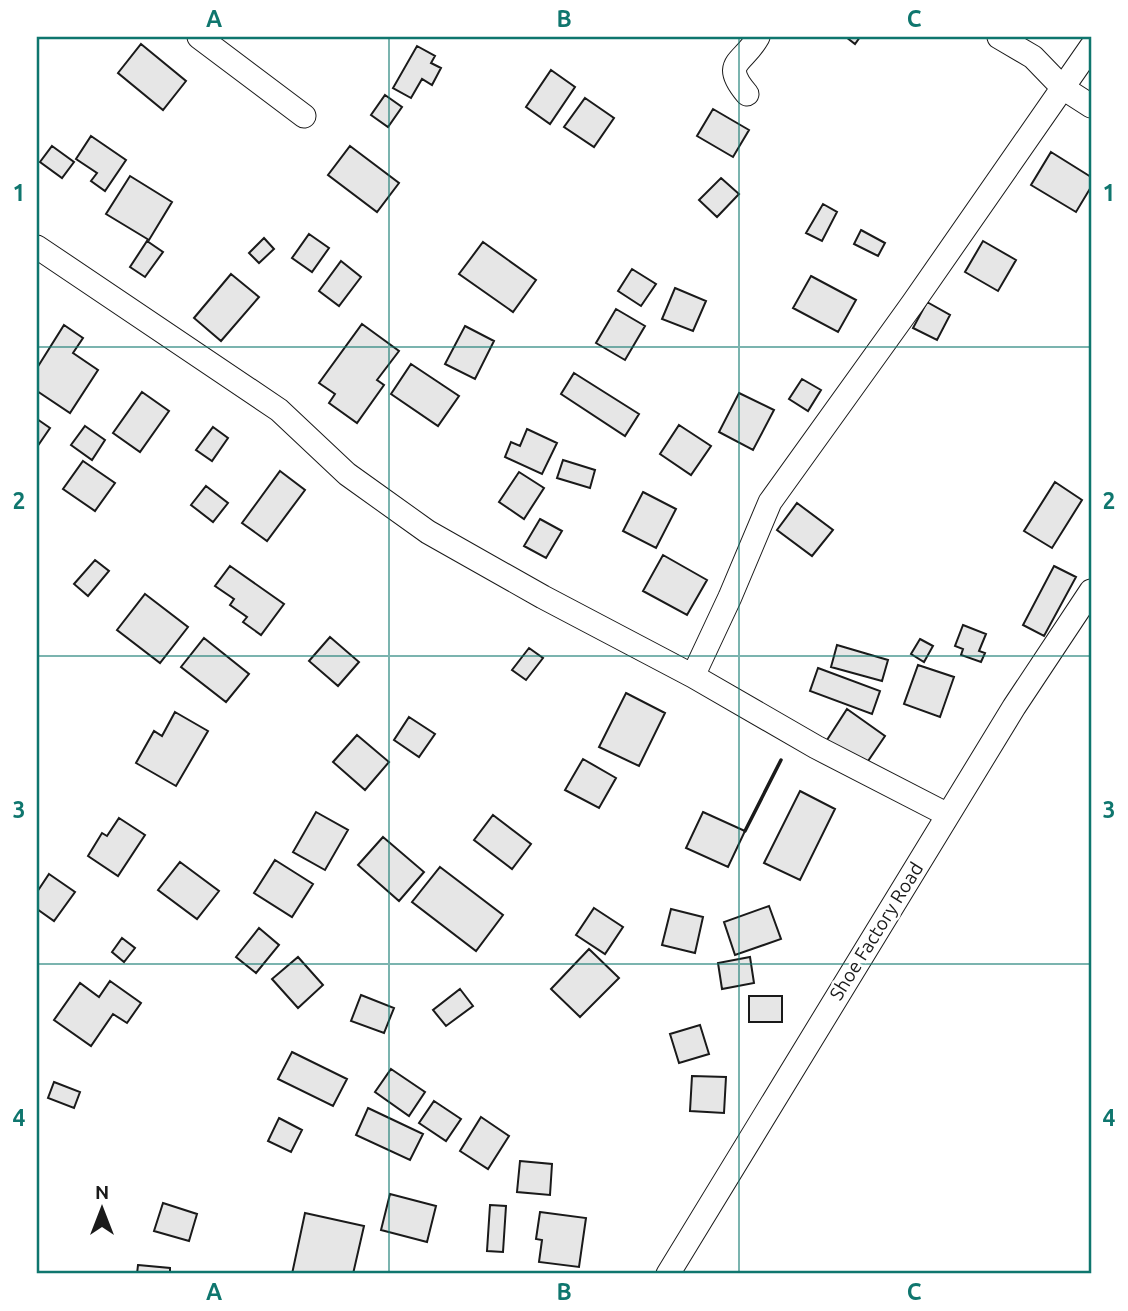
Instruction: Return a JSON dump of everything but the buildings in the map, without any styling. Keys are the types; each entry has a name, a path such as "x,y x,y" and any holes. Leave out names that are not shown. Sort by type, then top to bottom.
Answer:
{"street":[{"path":"199,37 304,116"},
{"path":"747,94 734,79 734,70 758,37"},
{"path":"999,37 1033,57 1063,88 1091,106"},
{"path":"693,676 770,502 913,303 1091,47"},
{"path":"37,247 279,410 347,474 428,532 543,597 693,676 816,747 948,815"},
{"name":"Shoe Factory Road","path":"668,1274 1014,706 1091,591"}],"wall":[{"path":"745,831 781,760"}]}
